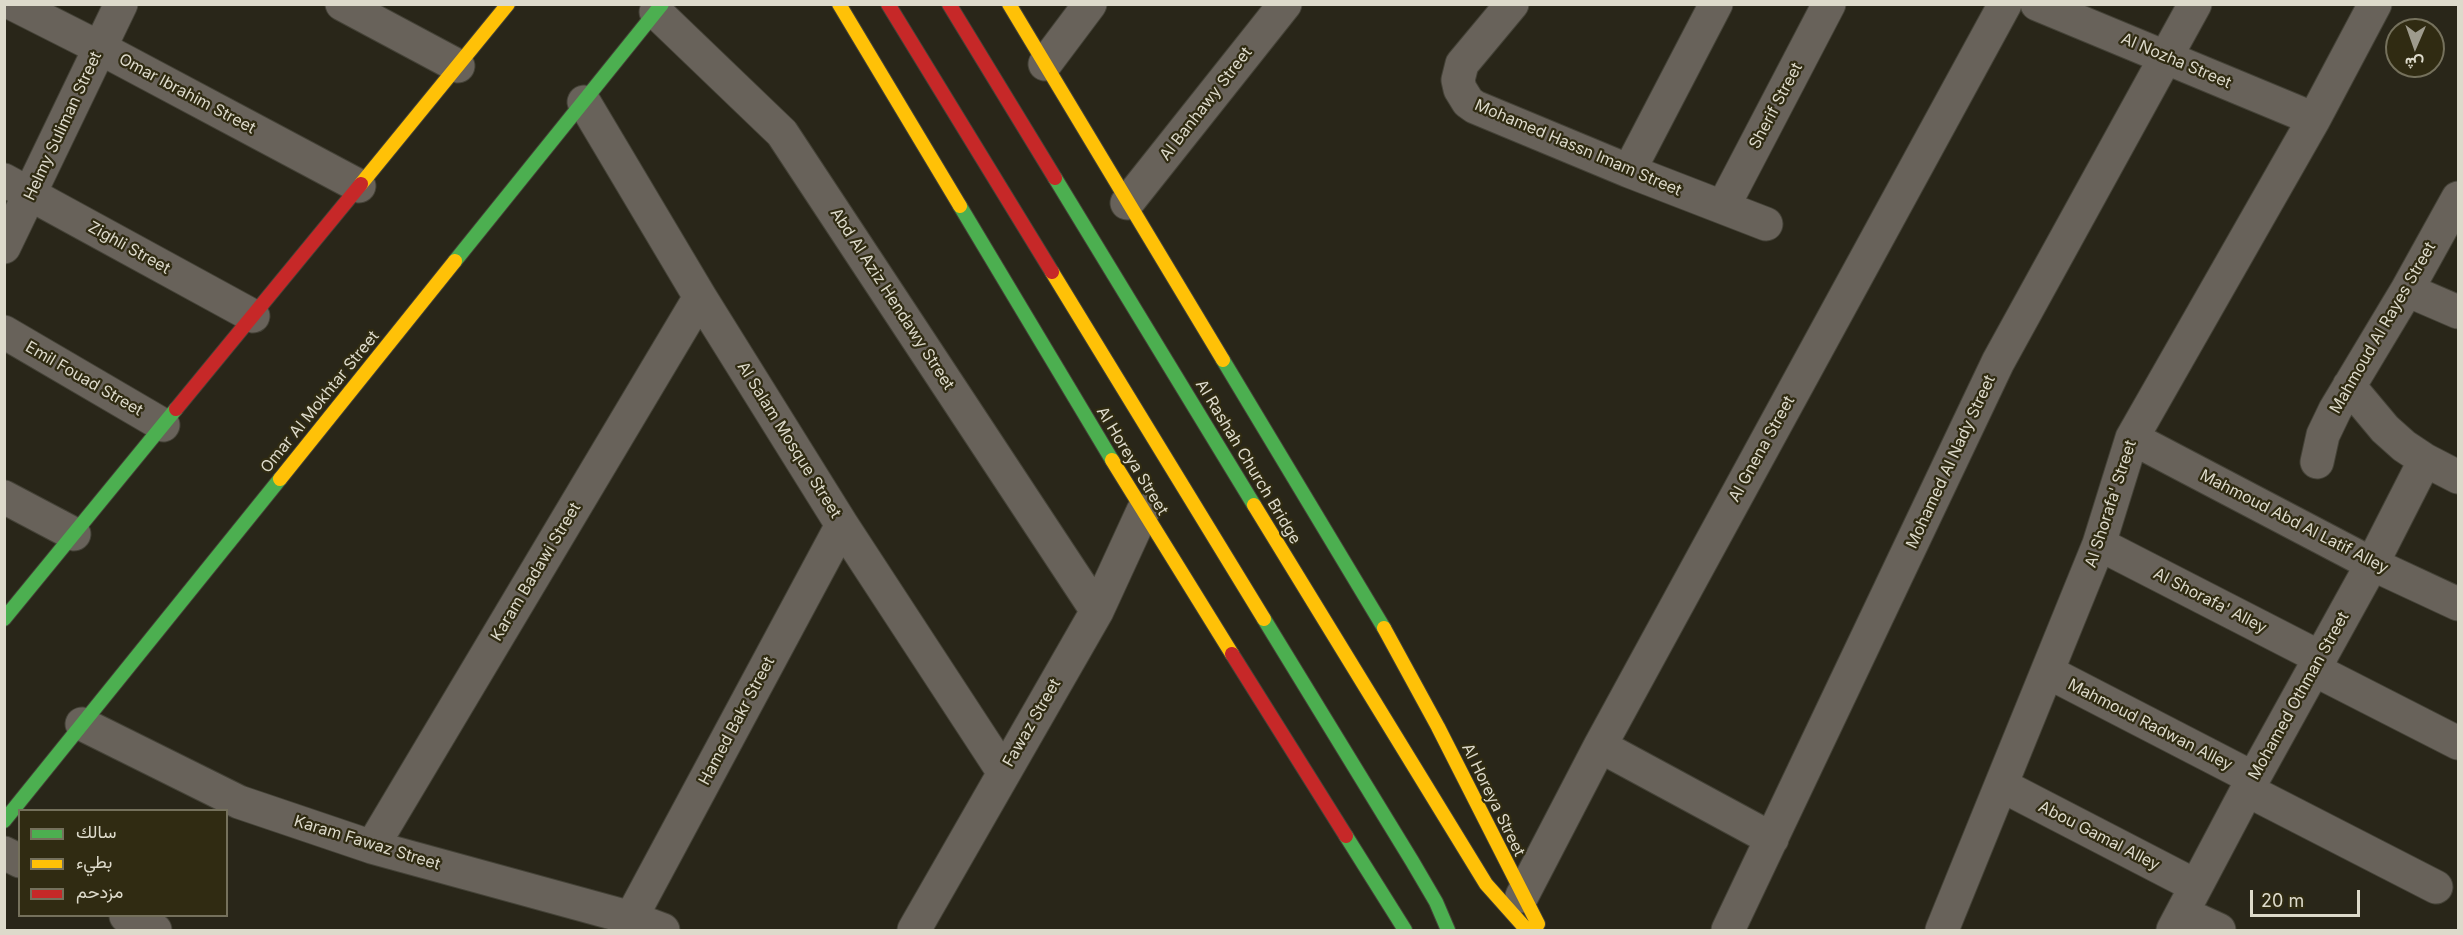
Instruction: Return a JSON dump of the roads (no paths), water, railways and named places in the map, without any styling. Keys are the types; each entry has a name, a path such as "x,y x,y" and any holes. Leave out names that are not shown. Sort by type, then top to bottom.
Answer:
{"main road":[{"path":"4,619 508,4"},
{"name":"Al Horeya Street","path":"839,4 1143,511 1405,930"},
{"path":"888,4 1436,902 1448,930"},
{"name":"Al Rashah Church Bridge","path":"950,4 1469,857 1486,884 1527,930"},
{"name":"Al Horeya Street","path":"1009,4 1394,645 1438,727 1522,896 1542,930"},
{"name":"Omar Al Mokhtar Street","path":"4,821 659,8"}],"street":[{"name":"Omar Ibrahim Street","path":"13,4 359,186"},
{"name":"Helmy Suliman Street","path":"4,247 18,187 100,48 121,4"},
{"path":"342,4 458,66"},
{"path":"1045,64 1090,4"},
{"name":"Al Banhawy Street","path":"1127,203 1285,4"},
{"name":"Mohamed Hassn Imam Street","path":"1512,4 1462,64 1458,80 1463,96 1475,107 1629,171 1766,224"},
{"path":"1629,171 1716,4"},
{"name":"Sherif Street","path":"1723,207 1829,4"},
{"name":"Al Gnena Street","path":"1522,896 1600,746 2005,4"},
{"name":"Al Nozha Street","path":"2037,4 2314,119"},
{"name":"Mohamed Al Nady Street","path":"1728,930 1998,362 2195,4"},
{"name":"Al Shorafa' Street","path":"1942,930 2099,544 2132,438 2314,119 2375,4"},
{"name":"Abd Al Aziz Hendawy Street","path":"659,8 782,133 1097,611"},
{"name":"Al Salam Mosque Street","path":"584,102 700,297 842,525 1004,772"},
{"name":"Zighli Street","path":"18,187 253,316"},
{"name":"Mahmoud Al Rayes Street","path":"2317,462 2323,435 2335,410 2407,290 2458,198"},
{"path":"2407,290 2458,312"},
{"name":"Karam Badawi Street","path":"372,847 700,297"},
{"name":"Emil Fouad Street","path":"4,332 163,425"},
{"path":"2349,386 2385,429 2425,460 2458,477"},
{"name":"Mahmoud Abd Al Latif Alley","path":"2132,438 2372,564 2458,604"},
{"name":"Mohamed Othman Street","path":"2184,910 2250,784 2372,564 2425,460"},
{"path":"4,496 74,534"},
{"name":"Fawaz Street","path":"914,930 1097,611 1143,511"},
{"name":"Hamed Bakr Street","path":"632,918 842,525"},
{"name":"Al Shorafa' Alley","path":"2099,544 2458,743"},
{"name":"Mahmoud Radwan Alley","path":"2048,672 2436,887"},
{"name":"Karam Fawaz Street","path":"82,724 239,802 372,847 632,918 663,930"},
{"path":"1600,746 1772,839"},
{"name":"Abou Gamal Alley","path":"2001,785 2184,910 2219,930"},
{"path":"4,853 18,860"},
{"path":"130,917 155,930"}]}
